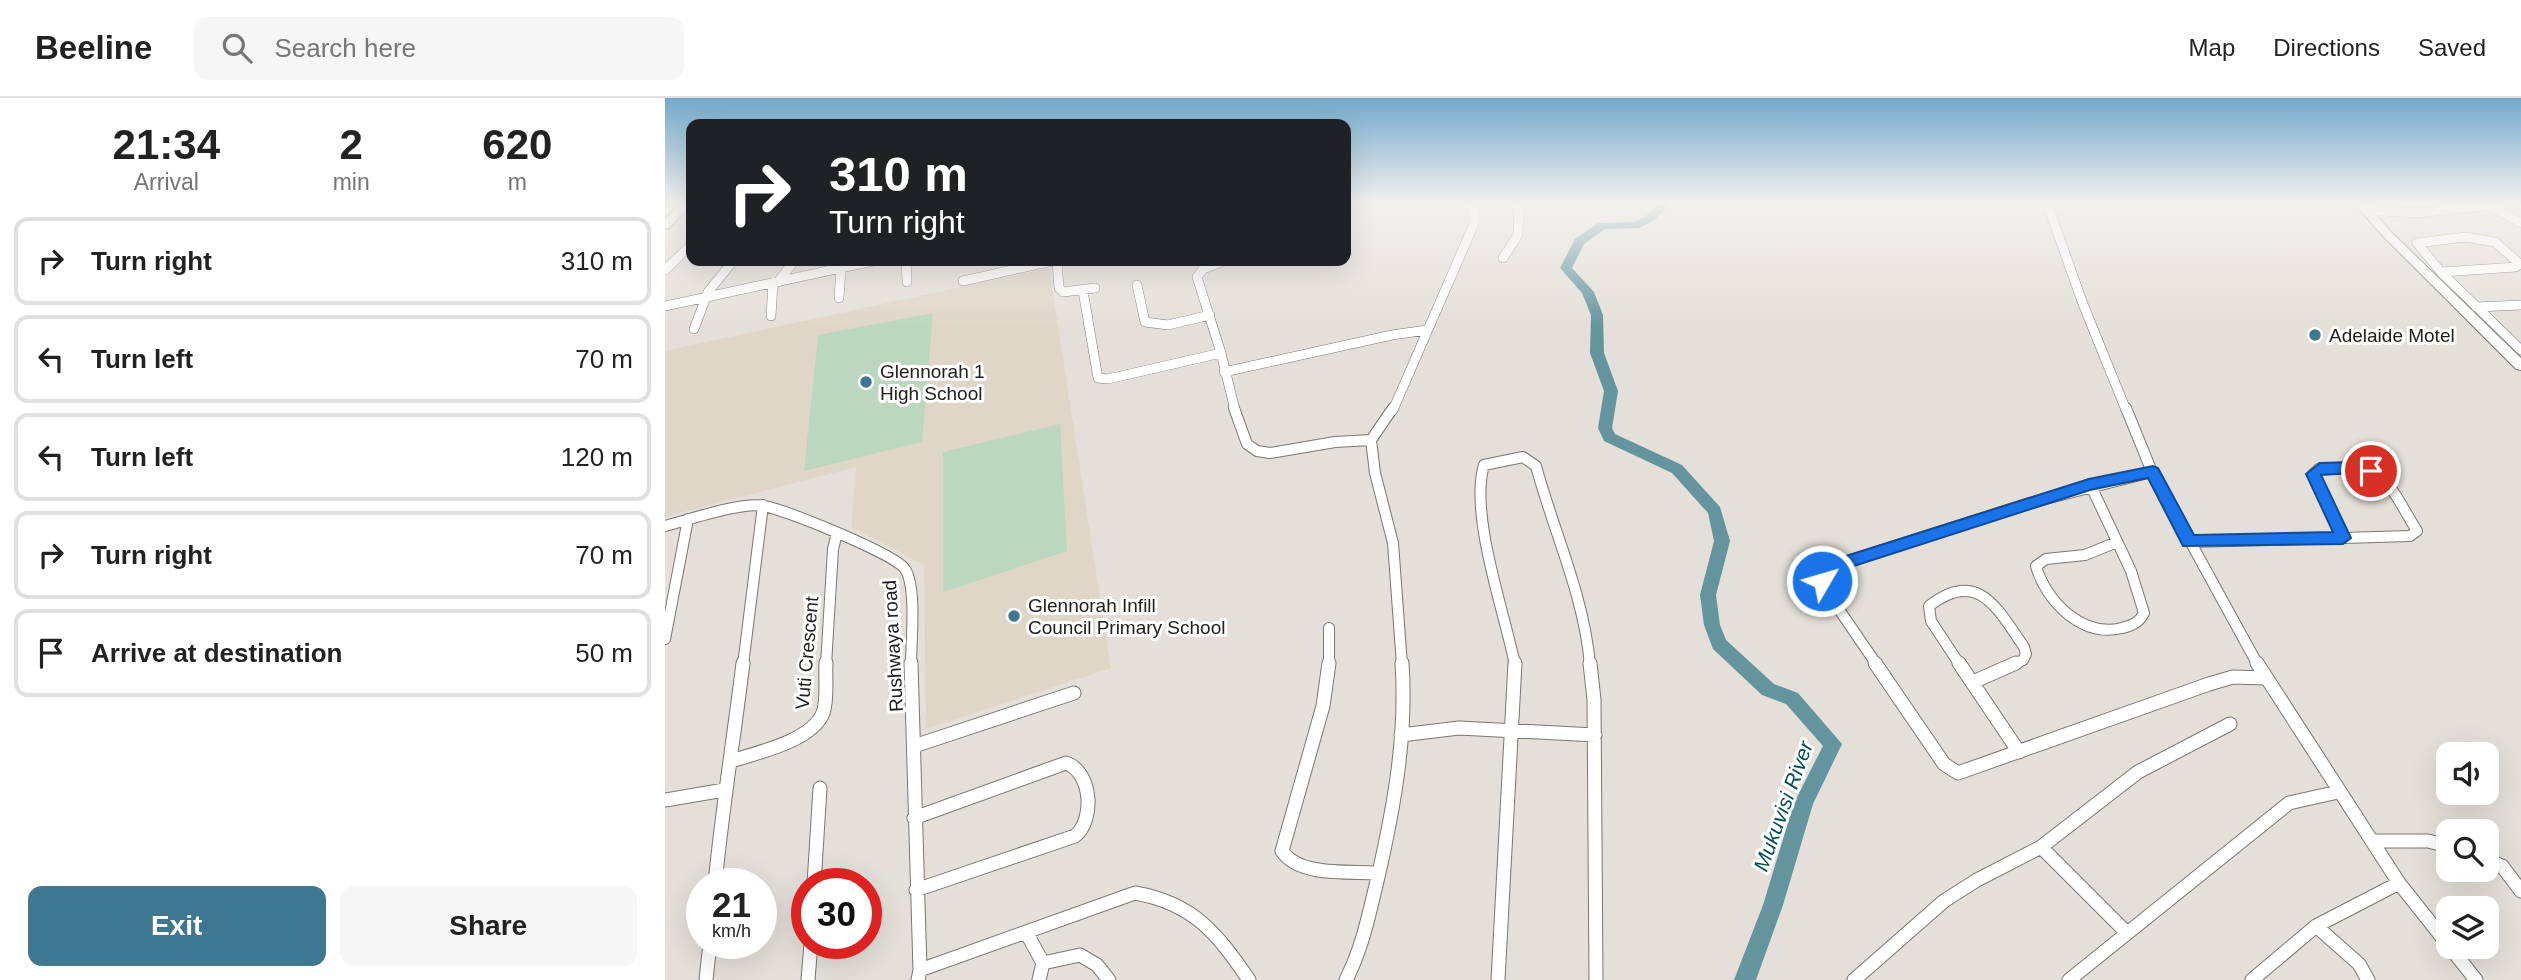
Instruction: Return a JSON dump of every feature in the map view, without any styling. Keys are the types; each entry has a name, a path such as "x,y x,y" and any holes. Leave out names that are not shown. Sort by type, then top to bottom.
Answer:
{"street":[{"path":"1346,980 1361,950 1398,783 1404,694 1393,543 1375,473 1371,440 1390,416 1465,244"},
{"path":"1503,258 1512,244"},
{"path":"2062,244 2083,304 2153,472 2265,678 2337,792 2399,883 2476,980"},
{"path":"2397,244 2521,366"},
{"path":"2418,244 2441,272 2521,350"},
{"path":"2441,272 2516,267 2520,264 2498,244"},
{"path":"665,270 686,250"},
{"path":"694,329 702,298 709,286 728,266"},
{"path":"771,316 776,282 790,266"},
{"path":"665,306 846,266"},
{"path":"907,266 907,282"},
{"path":"963,281 1031,266"},
{"path":"1055,266 1059,288 1063,292 1095,288"},
{"path":"1211,266 1197,274 1247,444 1257,451 1270,453 1335,442 1371,440"},
{"path":"839,298 841,268"},
{"path":"1137,285 1145,322 1150,325 1160,326 1210,315"},
{"path":"1083,291 1098,379 1221,354"},
{"path":"2476,307 2521,305"},
{"path":"1224,372 1282,357 1353,345 1399,331 1427,330"},
{"path":"1498,980 1516,669 1513,647 1502,618 1483,523 1479,476 1484,465 1523,457 1536,466 1547,507 1573,576 1587,630 1595,735 1596,980"},
{"path":"2189,542 2343,538 2410,536 2417,531 2385,480 2379,475 2364,468 2320,468 2313,474 2343,538"},
{"path":"2153,472 2089,484 1826,568 1822,573 1825,589 1950,769 1958,773 2209,684 2233,677 2265,678"},
{"path":"2089,484 2117,542 2143,602 2144,613 2140,621 2129,626 2111,631 2094,630 2078,624 2064,613 2038,575 2036,566 2046,559 2085,555 2117,542"},
{"path":"665,526 763,505 731,761 724,790 717,868"},
{"name":"Rushwaya road","path":"763,505 866,544 908,572 919,975"},
{"path":"665,639 688,519"},
{"name":"Vuti Crescent","path":"731,761 783,744 807,732 823,713 833,549 837,533"},
{"path":"1973,682 2023,660 2027,654 1985,595 1963,589 1949,592 1935,600 1929,606 1928,613 1973,682 2019,752"},
{"path":"1329,628 1329,674 1323,705 1282,850 1283,856 1291,863 1305,867 1377,873"},
{"path":"914,746 1074,693"},
{"path":"1854,980 1944,901 1977,880 2041,847 2122,783 2177,750 2230,724"},
{"path":"1401,735 1459,728 1595,735"},
{"path":"913,818 1066,763 1073,763 1080,771 1085,789 1088,820 1083,831 1075,836 916,890"},
{"path":"815,868 820,788"},
{"path":"665,800 724,790"},
{"path":"2069,980 2289,803 2337,792"},
{"path":"2372,841 2436,843"},
{"path":"2041,847 2127,933"},
{"path":"2499,865 2521,891"},
{"path":"2252,980 2316,926 2399,883"},
{"path":"919,975 1124,895 1150,895 1184,908 1212,928 1249,980"},
{"path":"2316,926 2359,964 2368,980"},
{"path":"1026,932 1043,963 1039,980"},
{"path":"1043,963 1080,955 1097,965 1109,980"},
{"path":"706,980 708,959"},
{"path":"808,980 810,959"}],"shaded area":[{"path":"1049,268 1111,668 926,729 924,565 851,527 856,467 665,517 665,351"}],"green space":[{"path":"933,313 922,442 804,471 818,335"},
{"path":"1060,424 1067,551 943,592 943,452"}],"waterway":[{"name":"Mukuvisi River","path":"1578,244 1566,268 1588,292 1597,315 1597,353 1611,391 1605,428 1609,437 1677,469 1715,511 1722,541 1708,595 1712,625 1719,644 1768,690 1792,698 1833,744 1804,803 1773,905 1745,980"}],"place":[{"name":"Adelaide Motel","path":"2315,335"},
{"name":"Glennorah 1 High School","path":"866,382"},
{"name":"Glennorah Infill Council Primary School","path":"1014,616"}],"route":[{"path":"1822,581 1822,573 1826,568 1955,525 2089,484 2153,472 2189,542 2343,538 2313,474 2320,468 2364,468 2371,471"}]}
